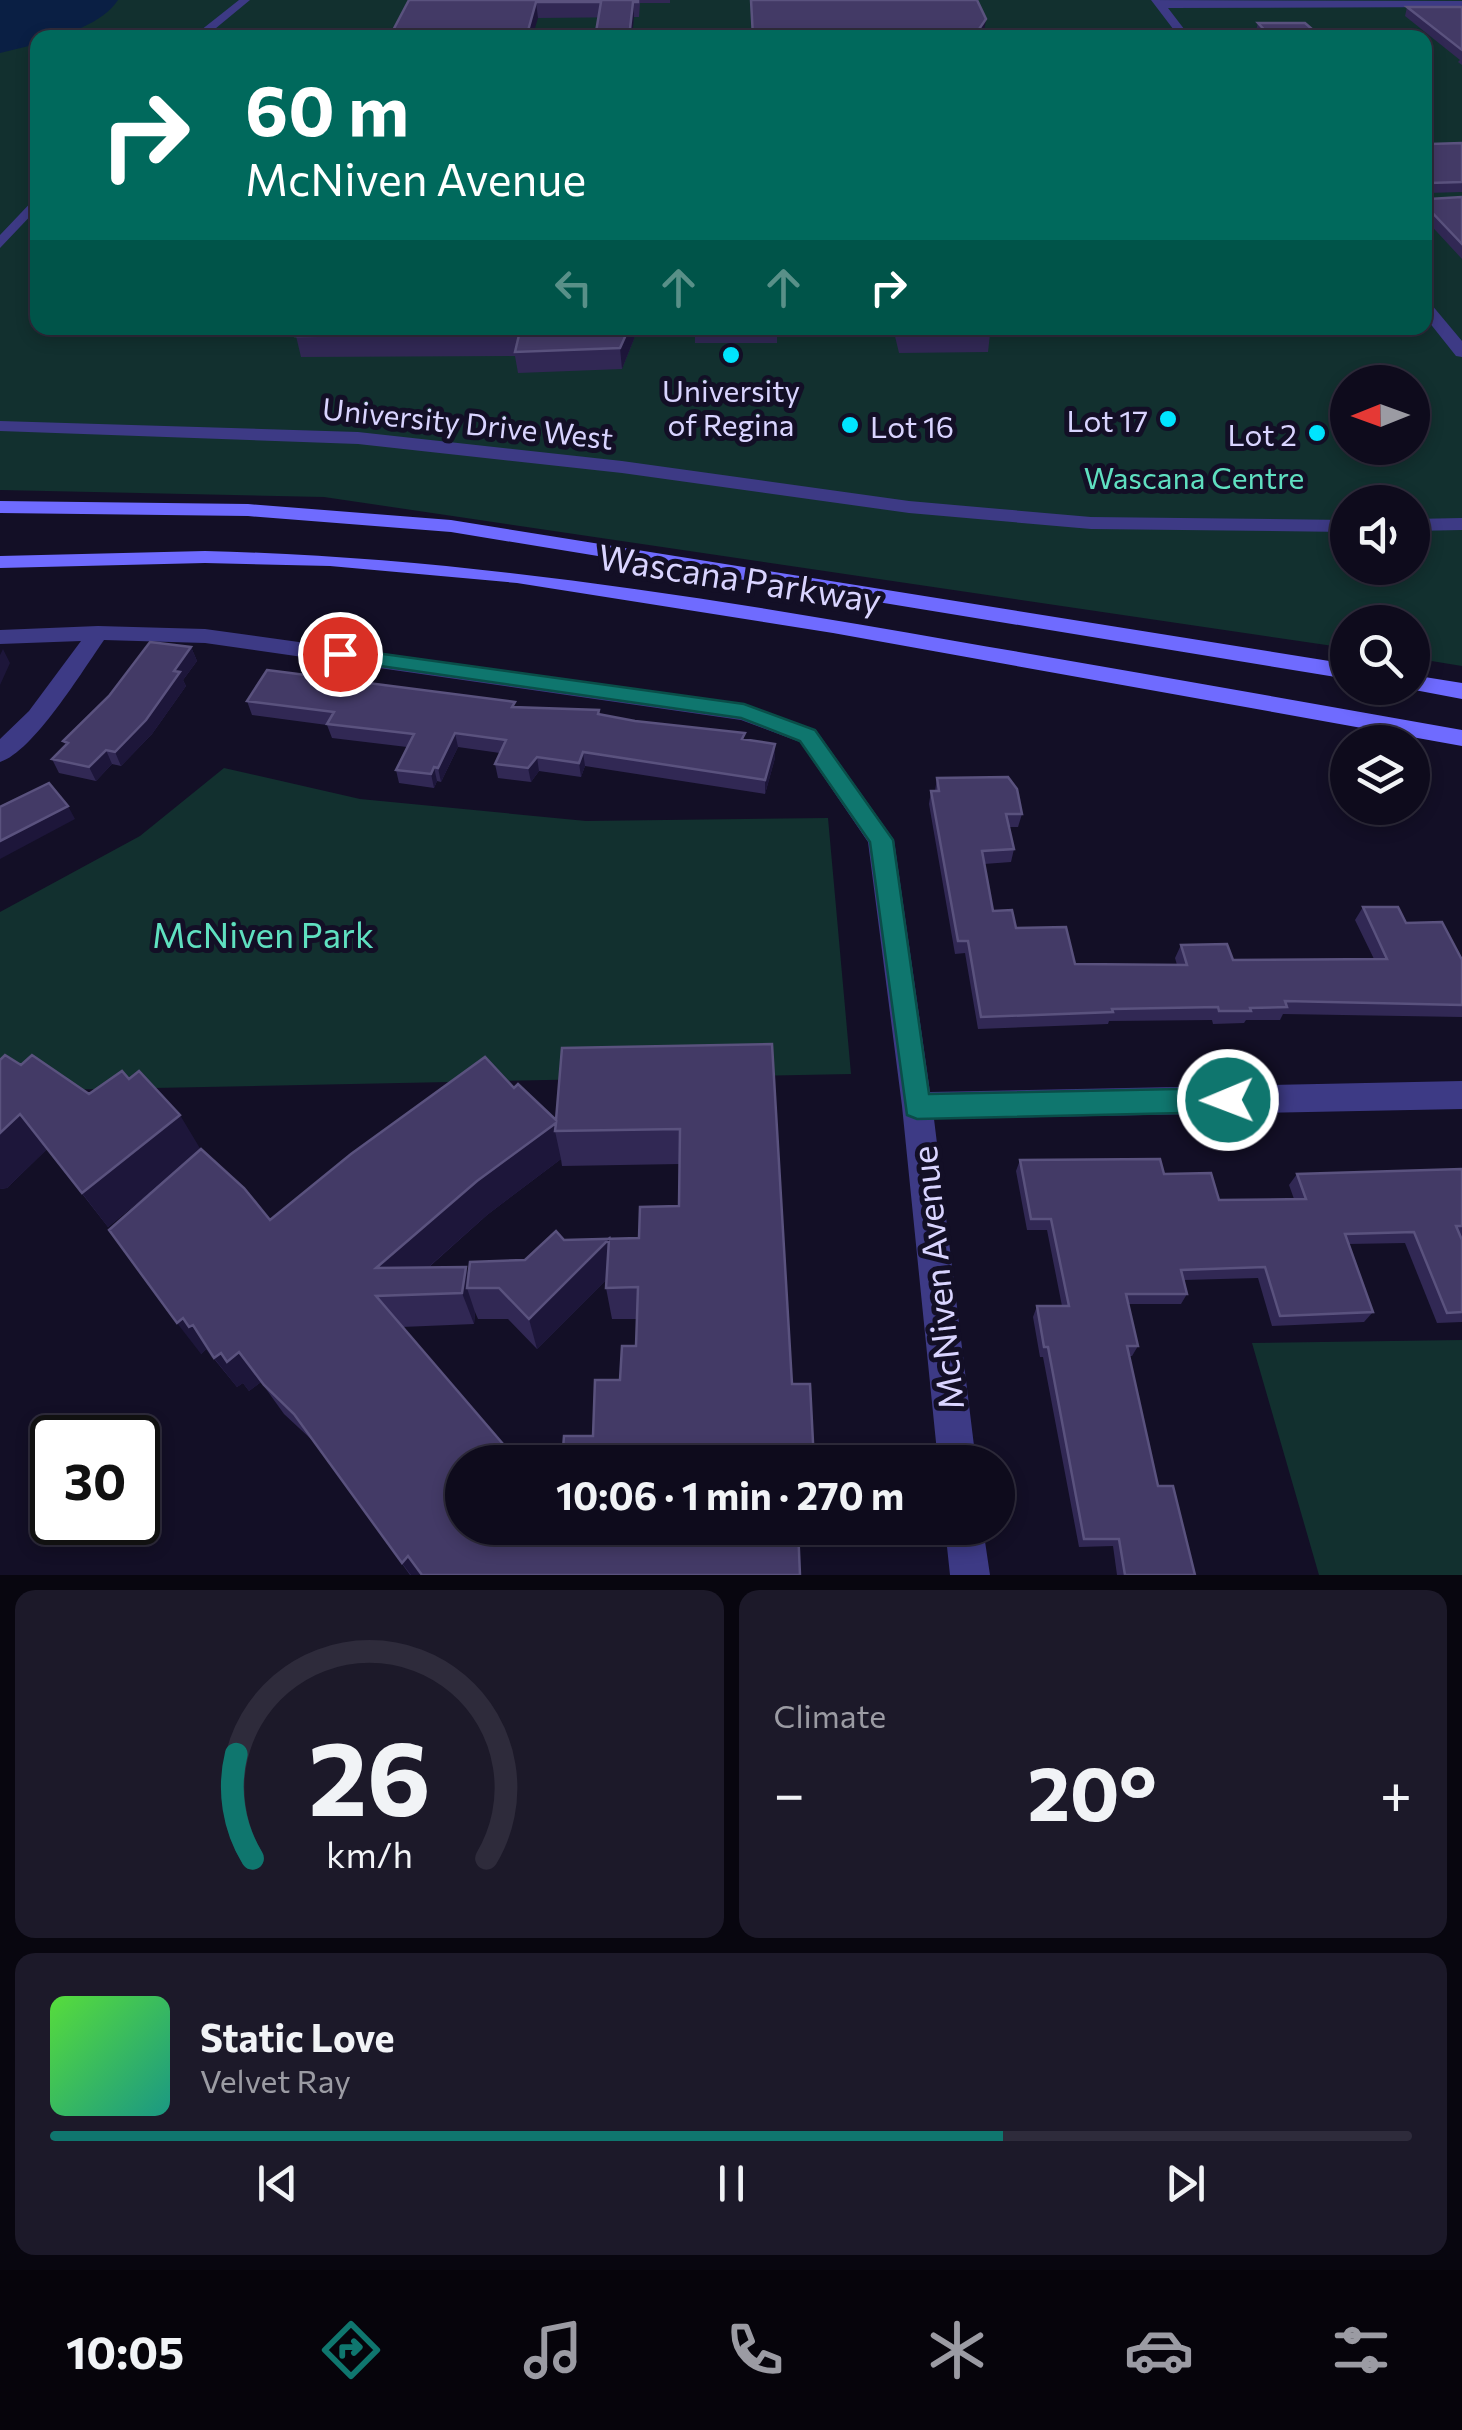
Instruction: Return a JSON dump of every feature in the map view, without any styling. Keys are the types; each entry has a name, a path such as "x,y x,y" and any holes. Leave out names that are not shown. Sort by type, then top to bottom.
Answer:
{"main road":[{"name":"Wascana Parkway","path":"0,508 248,510 452,526 1330,669"},
{"name":"Wascana Parkway","path":"0,562 205,557 330,560 516,577 833,626 1462,738"},
{"path":"1430,686 1462,691"}],"street":[{"path":"206,30 245,0"},
{"path":"1159,2 1462,4"},
{"path":"1159,2 1180,30"},
{"path":"0,244 30,208"},
{"path":"1432,314 1458,342"},
{"name":"University Drive West","path":"0,426 358,438 622,467 910,507 1091,523 1330,526"},
{"path":"1430,525 1462,524"},
{"path":"0,753 37,718 98,633"},
{"name":"McNiven Avenue","path":"0,637 98,633 205,636 744,712 808,736 881,840 917,1106 955,1445"},
{"path":"917,1106 1462,1096"},
{"path":"966,1545 970,1575"}],"green space":[{"name":"Wascana Centre","path":"0,0 1462,0 1462,666 1430,661 1430,605 1330,605 1330,645 324,497 0,490"},
{"name":"McNiven Park","path":"224,768 360,799 586,821 828,818 851,1074 0,1091 0,912 140,836"},
{"path":"1462,1340 1462,1575 1319,1575 1252,1343"}],"water":[{"path":"0,0 118,0 82,27 30,30 30,46 0,53"}],"building":[{"path":"409,0 638,0 633,2 630,30 596,30 601,2 536,2 528,30 393,30"},
{"path":"751,0 977,0 986,19 978,30 753,30"},
{"path":"1407,7 1462,7 1462,50"},
{"path":"1258,23 1305,23 1313,30 1265,30"},
{"path":"1462,143 1462,182 1432,183 1432,144"},
{"path":"1462,197 1462,244 1432,212 1432,199"},
{"path":"519,335 626,335 620,348 515,352"},
{"path":"150,642 191,647 174,671 180,672 146,720 115,752 106,750 89,767 52,759 68,743 63,741 109,696"},
{"path":"267,670 515,702 512,707 599,710 598,714 635,721 745,733 742,739 775,744 765,780 583,752 579,763 537,757 528,768 495,764 506,740 455,733 438,768 434,767 431,774 396,770 414,734 327,724 334,712 247,701"},
{"path":"1008,777 1017,789 1022,814 1006,814 1014,849 982,851 993,911 1012,910 1016,928 1066,927 1075,964 1187,965 1181,945 1227,944 1233,960 1387,959 1363,907 1398,907 1406,923 1442,922 1462,960 1462,1005 1285,1001 1287,1007 1250,1008 1251,1011 1219,1011 1218,1007 1112,1009 1113,1012 981,1017 968,941 958,941 931,791 939,791 937,778"},
{"path":"49,783 68,806 0,841 0,807"},
{"path":"772,1044 792,1384 810,1384 813,1445 563,1445 564,1436 593,1436 595,1380 620,1380 622,1346 636,1346 638,1287 606,1288 609,1239 529,1319 499,1288 467,1288 470,1262 525,1260 556,1231 564,1240 639,1238 640,1207 679,1206 680,1129 555,1131 556,1123 477,1181 376,1268 466,1267 462,1293 376,1296 503,1444 445,1445 445,1545 799,1545 800,1575 422,1575 408,1556 402,1563 294,1414 264,1385 239,1352 227,1362 221,1353 214,1358 193,1325 189,1327 183,1318 177,1323 109,1230 201,1149 244,1188 270,1220 351,1154 485,1057 514,1088 518,1084 556,1120 562,1048"},
{"path":"5,1055 21,1065 32,1055 89,1094 122,1071 129,1079 139,1071 180,1115 82,1193 20,1114 0,1133 0,1060"},
{"path":"1160,1159 1164,1174 1211,1173 1219,1200 1306,1199 1297,1174 1462,1169 1462,1226 1456,1226 1462,1240 1462,1312 1447,1313 1414,1232 1345,1234 1373,1312 1280,1316 1265,1267 1181,1270 1187,1294 1126,1294 1138,1346 1127,1346 1158,1486 1173,1486 1195,1575 1125,1575 1119,1539 1084,1539 1037,1306 1069,1306 1051,1219 1031,1219 1020,1160"}],"place":[{"name":"University of Regina","path":"731,355"},
{"name":"Lot 17","path":"1168,419"},
{"name":"Lot 16","path":"850,425"},
{"name":"Lot 2","path":"1317,433"}],"route":[{"path":"340,654 744,712 808,736 881,840 917,1106 1228,1100"}]}
